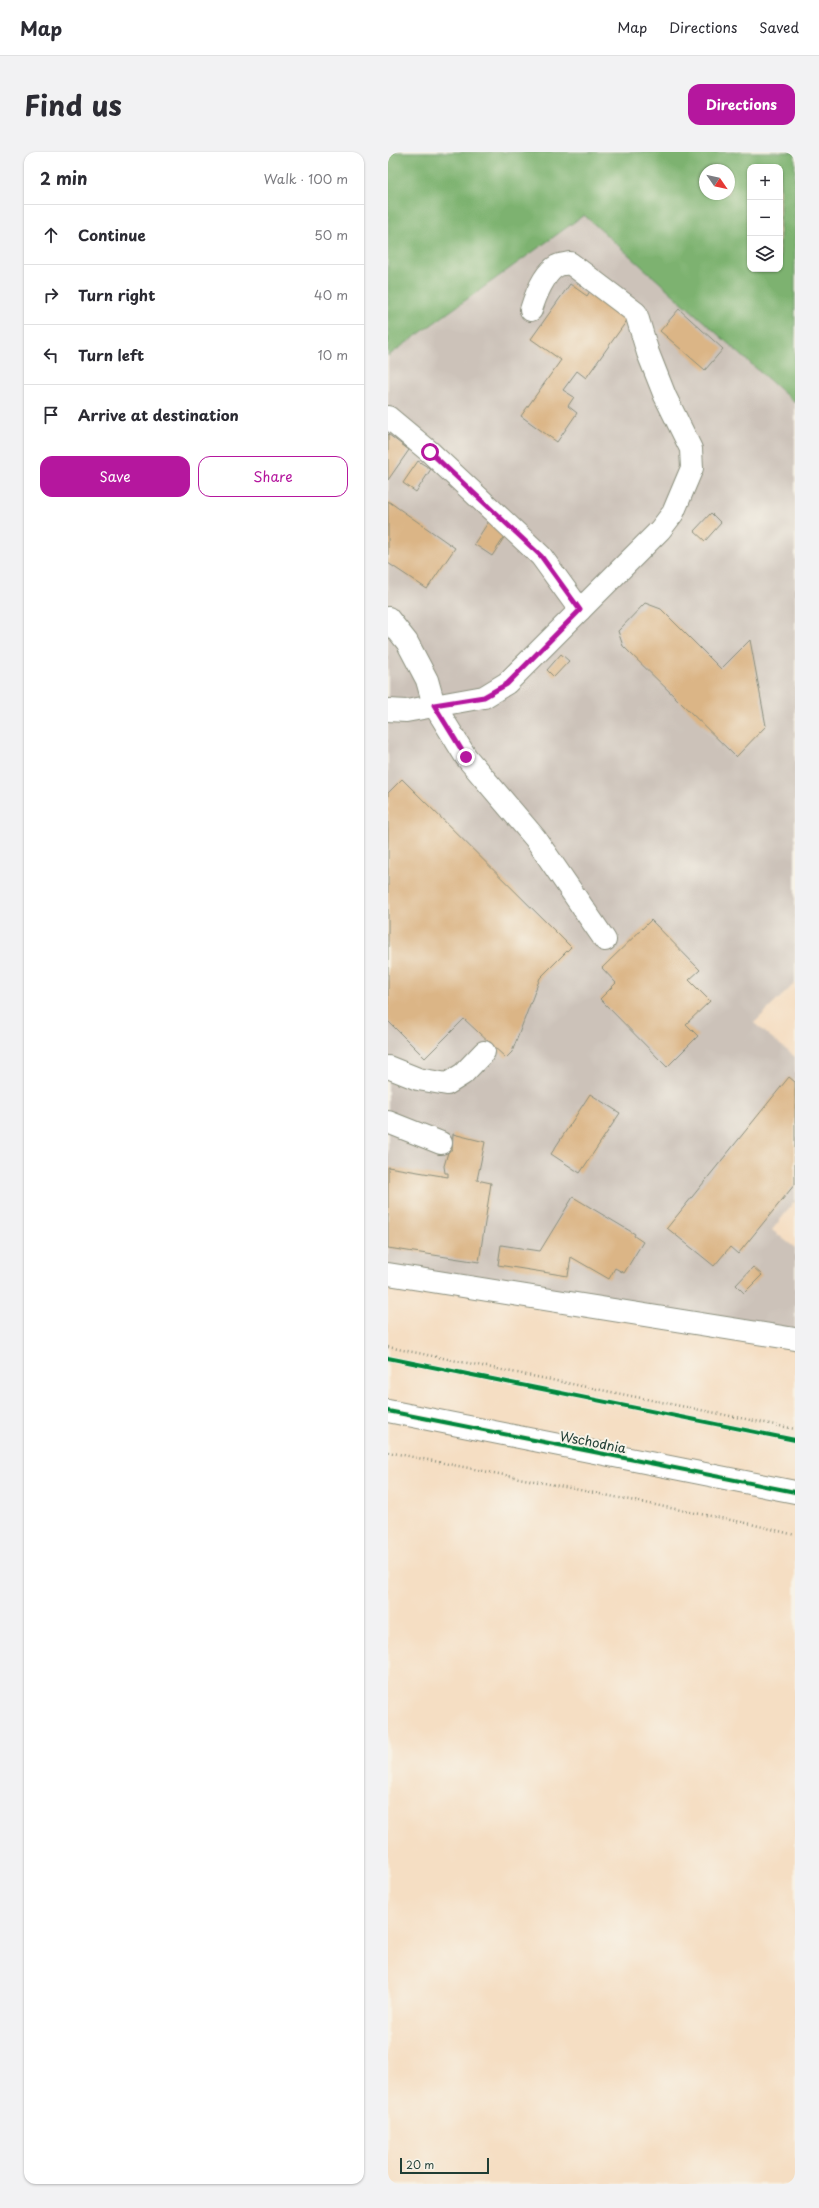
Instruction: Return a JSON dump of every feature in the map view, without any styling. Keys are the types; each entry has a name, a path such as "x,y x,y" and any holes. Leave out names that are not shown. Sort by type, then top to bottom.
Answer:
{"street":[{"path":"388,710 406,711 484,697 507,684 660,530 673,513 692,468 691,449 665,396 648,353 636,313 570,263 557,266 546,278 536,294 531,310"},
{"path":"388,416 430,452 541,556 580,610"},
{"path":"388,618 410,649 427,680 434,705 466,757 535,838 606,940"},
{"path":"388,1067 418,1079 447,1084 463,1074 484,1052"},
{"path":"388,1122 441,1143"},
{"path":"388,1274 795,1339"},
{"name":"Wschodnia","path":"388,1411 795,1492"}],"path":[{"path":"388,1348 795,1429"},
{"path":"388,1452 735,1521 795,1535"}],"shaded area":[{"path":"584,214 795,403 795,983 754,1023 795,1057 795,1201 772,1230 795,1248 795,1330 388,1269 388,356"}],"green space":[{"path":"388,152 795,152 795,403 584,215 388,356"}],"building":[{"path":"570,284 587,296 593,286 628,319 586,378 577,371 563,390 574,397 568,406 577,413 557,442 521,416 561,360 531,339"},
{"path":"679,309 723,349 705,370 660,331"},
{"path":"388,434 409,450 388,480"},
{"path":"418,461 431,469 416,492 403,483"},
{"path":"388,501 455,548 427,589 388,563"},
{"path":"711,513 721,523 705,541 694,531"},
{"path":"489,521 507,533 492,556 474,544"},
{"path":"645,603 661,609 721,669 750,640 766,726 736,757 623,646 618,631"},
{"path":"561,654 569,661 554,677 547,670"},
{"path":"402,779 571,947 540,978 512,1052 506,1058 464,1019 425,1058 388,1021 388,793"},
{"path":"651,920 700,970 689,980 710,1001 686,1024 698,1036 667,1067 600,999 616,983 602,968"},
{"path":"789,1077 795,1082 795,1184 738,1254 730,1247 714,1266 667,1228"},
{"path":"590,1094 620,1113 580,1173 551,1154"},
{"path":"453,1134 485,1142 477,1180 491,1183 479,1262 388,1248 388,1167 448,1177 448,1173 445,1173 444,1166 449,1149 452,1150"},
{"path":"573,1197 635,1234 634,1236 643,1242 624,1273 615,1268 609,1279 571,1257 568,1276 498,1265 501,1245 540,1251"},
{"path":"753,1267 762,1275 744,1293 736,1285"}],"cycle path":[{"path":"388,1358 795,1440"},
{"path":"388,1411 795,1492"}],"route":[{"path":"430,452 541,556 580,610 537,656 507,684 484,697 434,705 466,757"}]}
